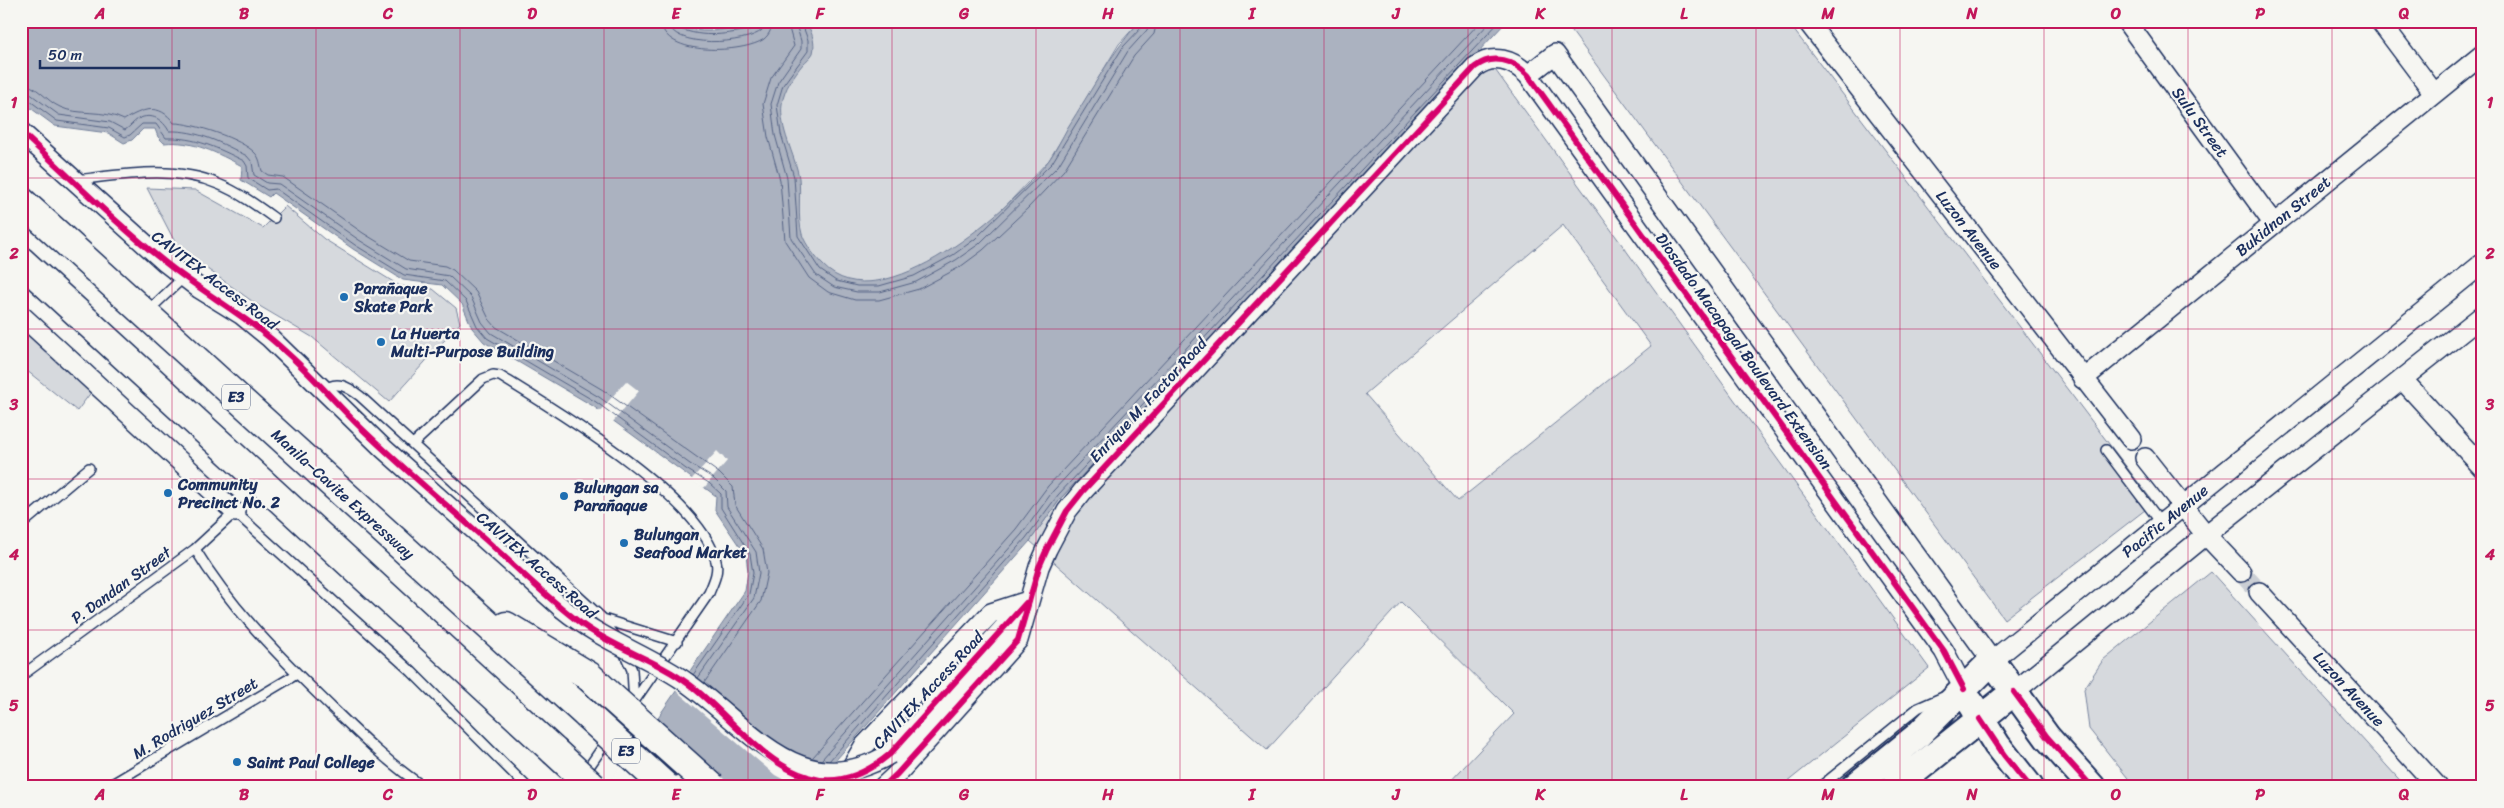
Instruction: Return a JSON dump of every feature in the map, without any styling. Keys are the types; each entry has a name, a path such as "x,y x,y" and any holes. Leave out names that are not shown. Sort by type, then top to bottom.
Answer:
{"highway":[{"name":"Manila–Cavite Expressway","path":"21,201 666,787"},
{"path":"21,261 593,787"},
{"path":"451,592 589,676 712,787"}],"main road":[{"name":"Pacific Avenue","path":"1854,787 1917,736 1992,660"},
{"path":"1992,660 2047,736 2092,787"},
{"path":"1964,689 1980,719 2004,755 2030,787"},
{"path":"1895,787 2014,692"}],"street":[{"name":"Luzon Avenue","path":"1807,21 2131,439"},
{"name":"Sulu Street","path":"2126,21 2273,223"},
{"path":"2380,21 2434,93"},
{"name":"Diosdado Macapagal Boulevard Extension","path":"1528,75 1555,54 1992,660"},
{"name":"Bukidnon Street","path":"2083,379 2483,54"},
{"name":"Diosdado Macapagal Boulevard Extension","path":"1481,62 1492,59 1506,60 1522,68 1528,75 1944,651 1964,689"},
{"name":"Enrique M. Factor Road","path":"883,787 897,774 1018,640 1039,567 1055,531 1083,492 1481,62"},
{"name":"CAVITEX Access Road","path":"21,132 148,248 184,277 242,315 270,338 384,449 562,608 596,634 685,682 766,753 795,772 822,780 850,777 864,772 890,754 1028,601"},
{"name":"Pacific Avenue","path":"1992,660 2483,263"},
{"path":"21,315 234,512"},
{"path":"2014,692 2206,535 2483,315"},
{"path":"2402,379 2483,468"},
{"path":"2145,458 2182,507 2241,572"},
{"name":"Luzon Avenue","path":"2259,592 2438,787"},
{"path":"840,787 864,746 991,614 1028,601"}],"lane":[{"path":"74,180 152,174 189,176 218,184 274,218"},
{"path":"146,314 184,277"},
{"path":"412,444 483,379 493,375 500,376 554,410 666,491 685,510 708,543 717,562 715,577 709,594 576,787"},
{"path":"324,390 328,386 337,384 352,390 602,618 626,656 632,670 634,703"},
{"path":"2106,450 2162,524"},
{"path":"21,525 90,468"},
{"path":"234,512 412,672 527,787"},
{"name":"P. Dandan Street","path":"21,676 195,549 234,512"},
{"path":"195,549 218,585 237,609 298,674 369,744 401,772 424,787"},
{"path":"602,618 677,642"},
{"name":"M. Rodriguez Street","path":"107,787 298,674"},
{"path":"1820,787 1918,708 1964,689"}],"shaded area":[{"path":"324,21 1140,21 1119,44 1049,160 889,329"},
{"path":"1564,21 1787,21 2154,503 2004,619"},
{"path":"1480,49 1929,668 1781,787 1445,787 1514,714 1401,602 1267,750 1030,541 1061,498","holes":["1563,225 1651,346 1458,501 1365,394"]},
{"name":"Parañaque Skate Park","path":"147,188 195,190 263,228 285,206 324,239 400,286 433,289 456,308 460,323 389,402 312,337 256,304 178,248"},
{"path":"21,328 92,391 77,411 21,366"},
{"path":"2211,572 2406,787 2135,787 2089,729 2084,689 2103,660"}],"water":[{"path":"21,21 677,21 686,27 708,31 765,21 804,21 809,27 812,36 813,53 796,73 787,88 782,104 785,132 799,178 802,234 811,251 823,265 848,280 878,281 911,271 945,253 977,230 1032,180 1049,160 1102,72 1140,21 1507,21 1061,498 1030,541 812,787 610,787 745,591 748,572 746,556 715,510 716,496 593,406 484,342 472,328 462,304 442,285 403,280 353,249 273,193 269,197 241,180 242,166 204,148 185,144 164,143 158,137 155,129 143,129 132,140 124,143 108,133 55,126 21,101"}],"pier":[{"path":"626,381 639,391 612,423 598,413"},
{"path":"717,451 727,461 704,488 691,480"},
{"path":"688,669 789,754 833,767 815,787 797,787 775,775 674,689"},
{"path":"652,721 725,787 607,787"}],"tunnel":[{"path":"2241,572 2259,592"}],"cycle path":[{"path":"883,787 897,774 1018,640 1039,567 1067,511 1083,491 1475,67 1489,60 1496,59 1516,65 1528,75 1944,651 1964,689"},
{"path":"21,132 110,216 147,248 181,275 273,340 389,454 558,605 583,625 609,641 664,668 690,685 761,750 792,770 819,780 842,779 862,772 881,761 890,754 1026,603"},
{"path":"2014,692 2047,737 2092,787"},
{"path":"1980,719 2004,755 2030,787"}],"place":[{"name":"Parañaque Skate Park","path":"344,297"},
{"name":"La Huerta Multi-Purpose Building","path":"381,342"},
{"name":"Community Precinct No. 2","path":"168,493"},
{"name":"Bulungan sa Parañaque","path":"564,496"},
{"name":"Bulungan Seafood Market","path":"624,543"},
{"name":"Saint Paul College","path":"237,762"}]}
